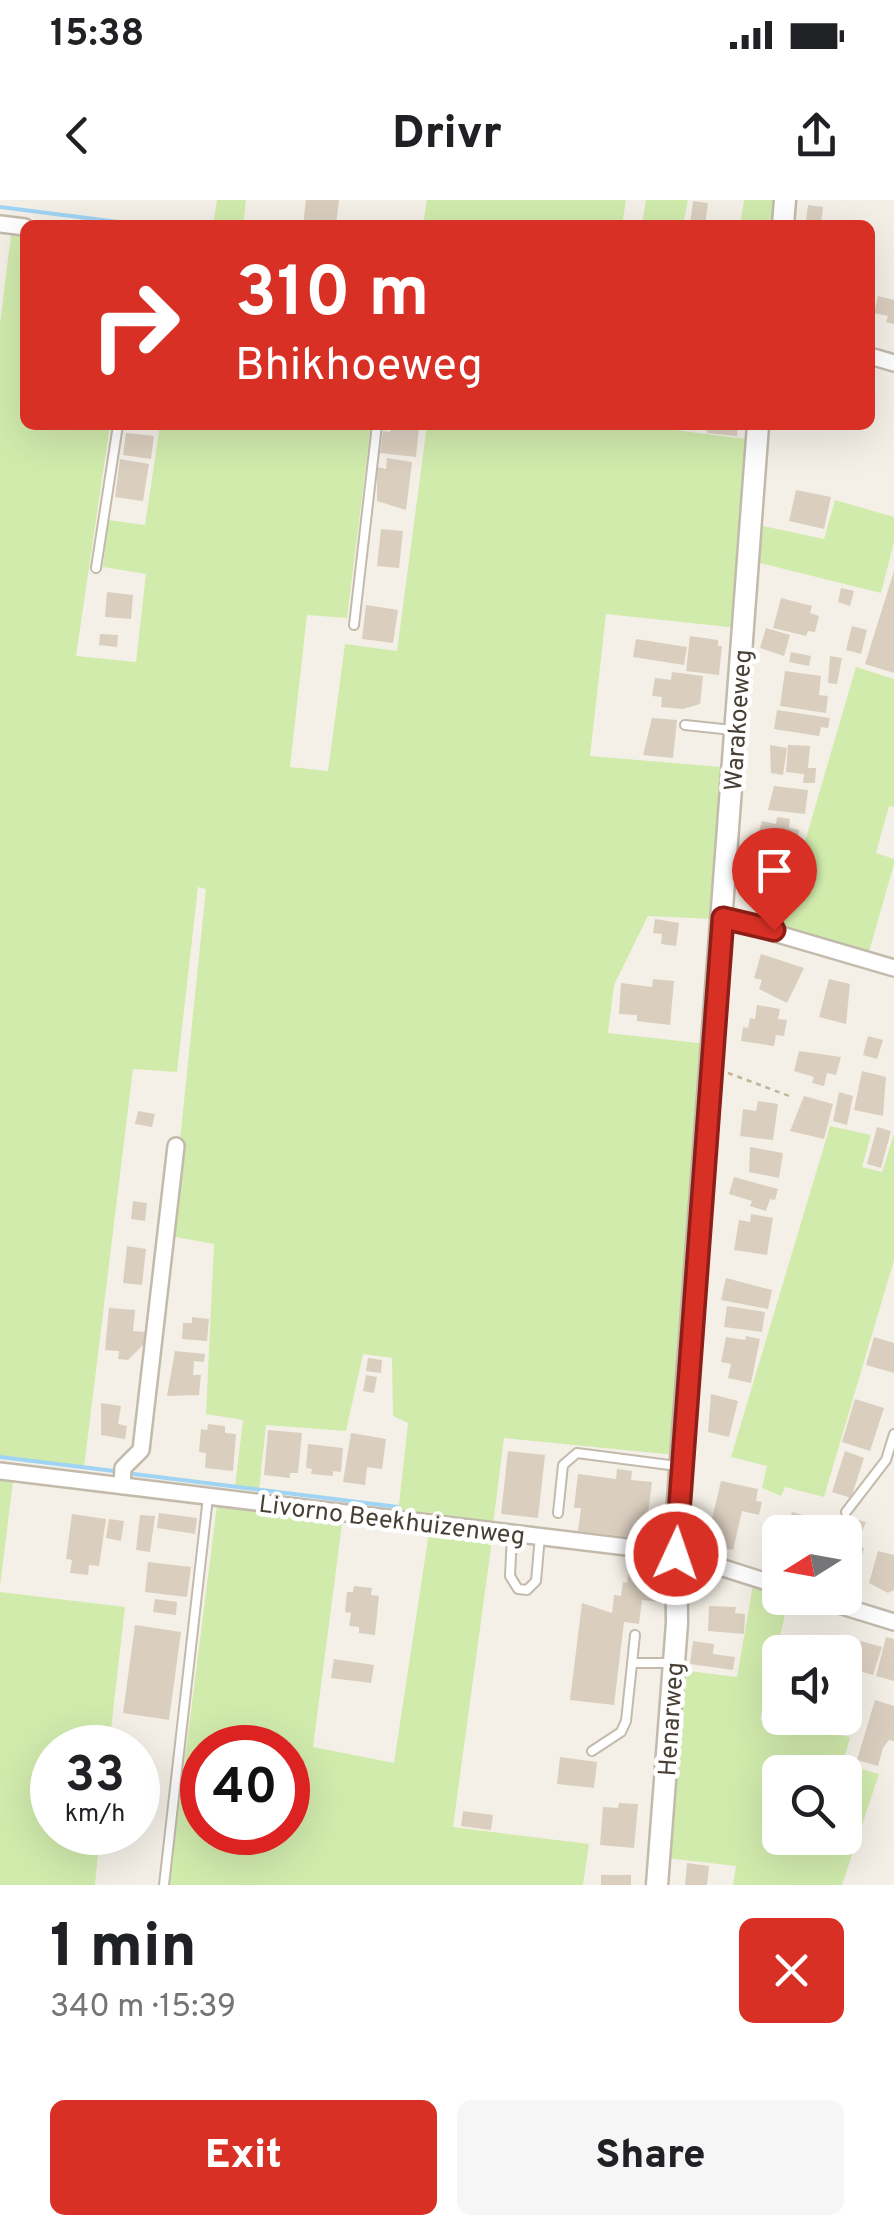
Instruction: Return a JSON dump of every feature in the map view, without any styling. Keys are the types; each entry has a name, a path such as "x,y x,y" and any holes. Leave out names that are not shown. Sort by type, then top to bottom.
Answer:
{"street":[{"name":"Warakoeweg","path":"676,1554 758,430"},
{"path":"723,918 894,968"},
{"path":"122,1486 123,1468 142,1450 176,1146"},
{"name":"Livorno Beekhuizenweg","path":"0,1472 676,1554 762,1580"},
{"name":"Henarweg","path":"658,1885 674,1664 676,1554"},
{"path":"862,1612 894,1622"}],"lane":[{"path":"96,568 117,430"},
{"path":"354,625 376,430"},
{"path":"685,725 736,730"},
{"path":"846,1512 886,1460 894,1434"},
{"path":"558,1513 563,1465 577,1453 681,1466"},
{"path":"164,1885 208,1497"},
{"path":"512,1533 510,1576 518,1589 528,1590 536,1580 540,1536"},
{"path":"592,1751 621,1732 634,1664 635,1635"},
{"path":"634,1664 674,1664"}],"path":[{"path":"711,1071 792,1097"}],"green space":[{"path":"217,200 246,200 244,220 214,220"},
{"path":"427,200 626,200 623,220 424,220"},
{"path":"646,200 688,200 684,220 643,220"},
{"path":"744,200 779,200 777,220 741,220"},
{"path":"11,235 20,236 20,430 109,430 76,656 136,662 146,574 103,567 108,520 145,525 159,430 370,430 347,618 307,615 290,767 328,771 345,644 397,651 426,430 675,430 753,440 738,628 606,614 590,756 722,767 713,919 648,916 614,985 608,1033 707,1044 675,1455 504,1438 493,1525 398,1514 408,1423 393,1416 392,1358 363,1354 346,1431 266,1425 259,1490 235,1487 243,1420 206,1414 214,1244 170,1236 206,889 198,887 177,1072 133,1069 84,1468 0,1457 0,324"},
{"path":"835,500 894,517 894,542 881,593 756,562 758,525 824,539"},
{"path":"856,667 894,679 894,807 889,806 876,853 894,859 894,864 869,952 780,927"},
{"path":"830,1126 871,1135 862,1167 882,1172 894,1134 894,1260 824,1497 785,1487 781,1496 762,1488 767,1466 731,1457"},
{"path":"0,1479 13,1481 0,1586"},
{"path":"217,1505 342,1524 313,1747 394,1763 429,1532 492,1540 453,1827 589,1844 583,1885 169,1885 180,1798 180,1855 310,1855 310,1725 189,1725"},
{"path":"753,1585 762,1588 762,1615 785,1615 780,1635 762,1635 762,1735 850,1737 845,1755 762,1755 762,1855 852,1855 842,1885 733,1885 736,1866 666,1858 681,1670 737,1677"},
{"path":"0,1592 125,1607 112,1725 30,1725 30,1855 98,1855 95,1885 0,1885"},
{"path":"862,1769 879,1774 862,1825"}],"building":[{"path":"306,200 339,200 337,220 304,220"},
{"path":"693,201 708,203 706,220 691,220"},
{"path":"808,205 823,207 821,220 806,220"},
{"path":"878,296 894,300 894,324 886,322 888,316 875,313"},
{"path":"419,430 416,457 380,453 383,431"},
{"path":"707,430 738,430 737,436"},
{"path":"126,433 154,436 151,459 123,455"},
{"path":"387,458 412,462 406,510 377,501 377,467 386,469"},
{"path":"120,459 149,464 143,501 115,497"},
{"path":"796,490 831,497 824,529 789,521"},
{"path":"381,529 403,531 399,568 377,566"},
{"path":"894,571 894,673 865,664"},
{"path":"841,588 854,591 850,606 838,602"},
{"path":"107,592 133,595 131,619 105,617"},
{"path":"781,598 812,606 810,613 819,616 815,632 808,631 806,636 773,628"},
{"path":"366,605 398,610 393,643 362,639"},
{"path":"852,626 867,630 861,654 846,650"},
{"path":"766,628 790,635 784,656 760,648"},
{"path":"100,634 118,635 117,647 99,645"},
{"path":"690,636 718,640 718,646 722,646 719,675 686,671"},
{"path":"636,639 687,647 684,665 633,657"},
{"path":"791,652 811,656 809,666 789,662"},
{"path":"830,656 842,658 837,684 828,683"},
{"path":"785,671 821,676 819,695 828,696 826,713 780,706"},
{"path":"672,672 703,676 700,704 683,709 661,707 662,697 652,696 655,678 671,680"},
{"path":"777,710 830,718 828,728 821,727 819,736 774,729"},
{"path":"652,718 677,720 673,758 643,755"},
{"path":"770,745 787,748 783,775 771,773"},
{"path":"788,745 810,746 808,768 816,768 815,783 803,783 804,774 786,772"},
{"path":"774,786 808,790 805,814 768,810"},
{"path":"777,817 790,819 789,828 799,830 793,865 780,863 782,855 752,855 762,821 776,824"},
{"path":"753,877 782,881 778,907 748,902"},
{"path":"655,919 679,923 676,946 661,944 662,934 653,933"},
{"path":"761,954 804,968 787,1003 759,989 762,980 754,978"},
{"path":"653,979 674,981 670,1025 637,1021 637,1015 619,1014 621,983 652,987"},
{"path":"829,979 850,984 846,1024 819,1017"},
{"path":"757,1005 780,1009 778,1019 787,1020 784,1036 776,1035 774,1046 741,1041 743,1027 748,1028 750,1018 755,1019"},
{"path":"868,1036 883,1040 877,1059 863,1055"},
{"path":"799,1051 841,1057 836,1075 827,1073 824,1086 812,1083 814,1077 794,1071"},
{"path":"862,1071 886,1077 883,1116 854,1110"},
{"path":"839,1092 853,1096 847,1125 833,1121"},
{"path":"804,1096 833,1104 824,1139 790,1131"},
{"path":"758,1101 778,1104 773,1140 740,1136 743,1109 756,1111"},
{"path":"138,1111 155,1114 152,1127 135,1124"},
{"path":"877,1127 891,1131 881,1168 867,1164"},
{"path":"750,1147 783,1153 779,1178 749,1172"},
{"path":"734,1177 778,1189 775,1200 770,1199 766,1211 750,1206 752,1201 729,1194"},
{"path":"133,1201 147,1203 145,1221 131,1219"},
{"path":"751,1214 773,1218 767,1255 734,1250 739,1220 750,1222"},
{"path":"127,1246 146,1249 142,1285 123,1283"},
{"path":"726,1278 772,1290 768,1309 721,1300"},
{"path":"727,1306 765,1312 762,1332 724,1327"},
{"path":"109,1308 135,1310 133,1331 145,1332 144,1344 128,1360 118,1359 119,1351 105,1350"},
{"path":"192,1317 209,1319 207,1341 182,1339 183,1323 192,1323"},
{"path":"746,1336 760,1339 751,1383 728,1378 731,1364 721,1362 726,1337 745,1340"},
{"path":"874,1337 894,1343 894,1373 866,1365"},
{"path":"175,1351 205,1354 204,1362 194,1361 193,1375 201,1375 199,1395 167,1396"},
{"path":"368,1358 382,1360 381,1373 366,1371"},
{"path":"366,1375 377,1377 374,1393 363,1391"},
{"path":"711,1394 738,1401 729,1437 708,1432"},
{"path":"855,1399 884,1408 870,1451 842,1442"},
{"path":"101,1403 121,1406 118,1424 127,1426 125,1439 101,1435"},
{"path":"208,1424 225,1426 225,1433 236,1434 233,1471 205,1468 206,1453 199,1452 201,1429 207,1430"},
{"path":"268,1430 302,1433 298,1473 290,1473 290,1478 264,1475"},
{"path":"351,1433 386,1439 382,1469 367,1467 365,1485 343,1482"},
{"path":"308,1444 343,1448 341,1472 333,1471 333,1476 311,1474 312,1469 306,1468"},
{"path":"508,1451 545,1455 538,1518 501,1514"},
{"path":"845,1451 864,1458 851,1498 832,1492"},
{"path":"617,1469 632,1471 631,1480 652,1482 645,1539 578,1531 581,1508 574,1508 578,1474 616,1479"},
{"path":"721,1481 758,1489 756,1501 762,1502 759,1515 742,1511 733,1550 706,1544"},
{"path":"159,1513 197,1518 195,1534 157,1528"},
{"path":"72,1514 106,1519 99,1566 89,1565 88,1575 70,1573 72,1560 66,1559"},
{"path":"140,1515 155,1516 150,1552 136,1550"},
{"path":"109,1519 124,1521 121,1541 106,1538"},
{"path":"878,1551 894,1555 894,1590 888,1593 869,1583"},
{"path":"148,1562 191,1567 187,1597 145,1592"},
{"path":"630,1566 665,1570 661,1602 642,1600 639,1624 624,1622 614,1705 570,1700 582,1603 612,1613 614,1595 621,1596"},
{"path":"354,1586 372,1588 371,1595 379,1596 375,1635 359,1633 359,1627 349,1626 351,1613 345,1612 347,1592 353,1592"},
{"path":"155,1599 177,1602 176,1615 153,1612"},
{"path":"709,1606 736,1607 735,1613 745,1614 744,1634 708,1631"},
{"path":"135,1625 181,1632 169,1720 123,1713"},
{"path":"886,1637 894,1639 894,1681 876,1676"},
{"path":"693,1641 714,1644 713,1654 735,1657 733,1670 690,1664"},
{"path":"862,1641 882,1647 873,1675 862,1672"},
{"path":"334,1659 374,1665 371,1683 331,1678"},
{"path":"875,1700 894,1706 894,1741 889,1740 883,1748 878,1766 862,1761 862,1755 858,1755"},
{"path":"560,1757 597,1762 594,1788 557,1784"},
{"path":"619,1803 638,1804 634,1848 600,1845 603,1807 618,1808"},
{"path":"463,1811 493,1815 491,1830 461,1826"},
{"path":"687,1863 709,1866 707,1885 685,1885"},
{"path":"601,1875 631,1875 631,1885 601,1885"}],"waterway":[{"path":"0,207 103,220"},
{"path":"0,1457 114,1471"},
{"path":"134,1474 398,1507"}],"route":[{"path":"676,1554 723,918 774,930"}]}
